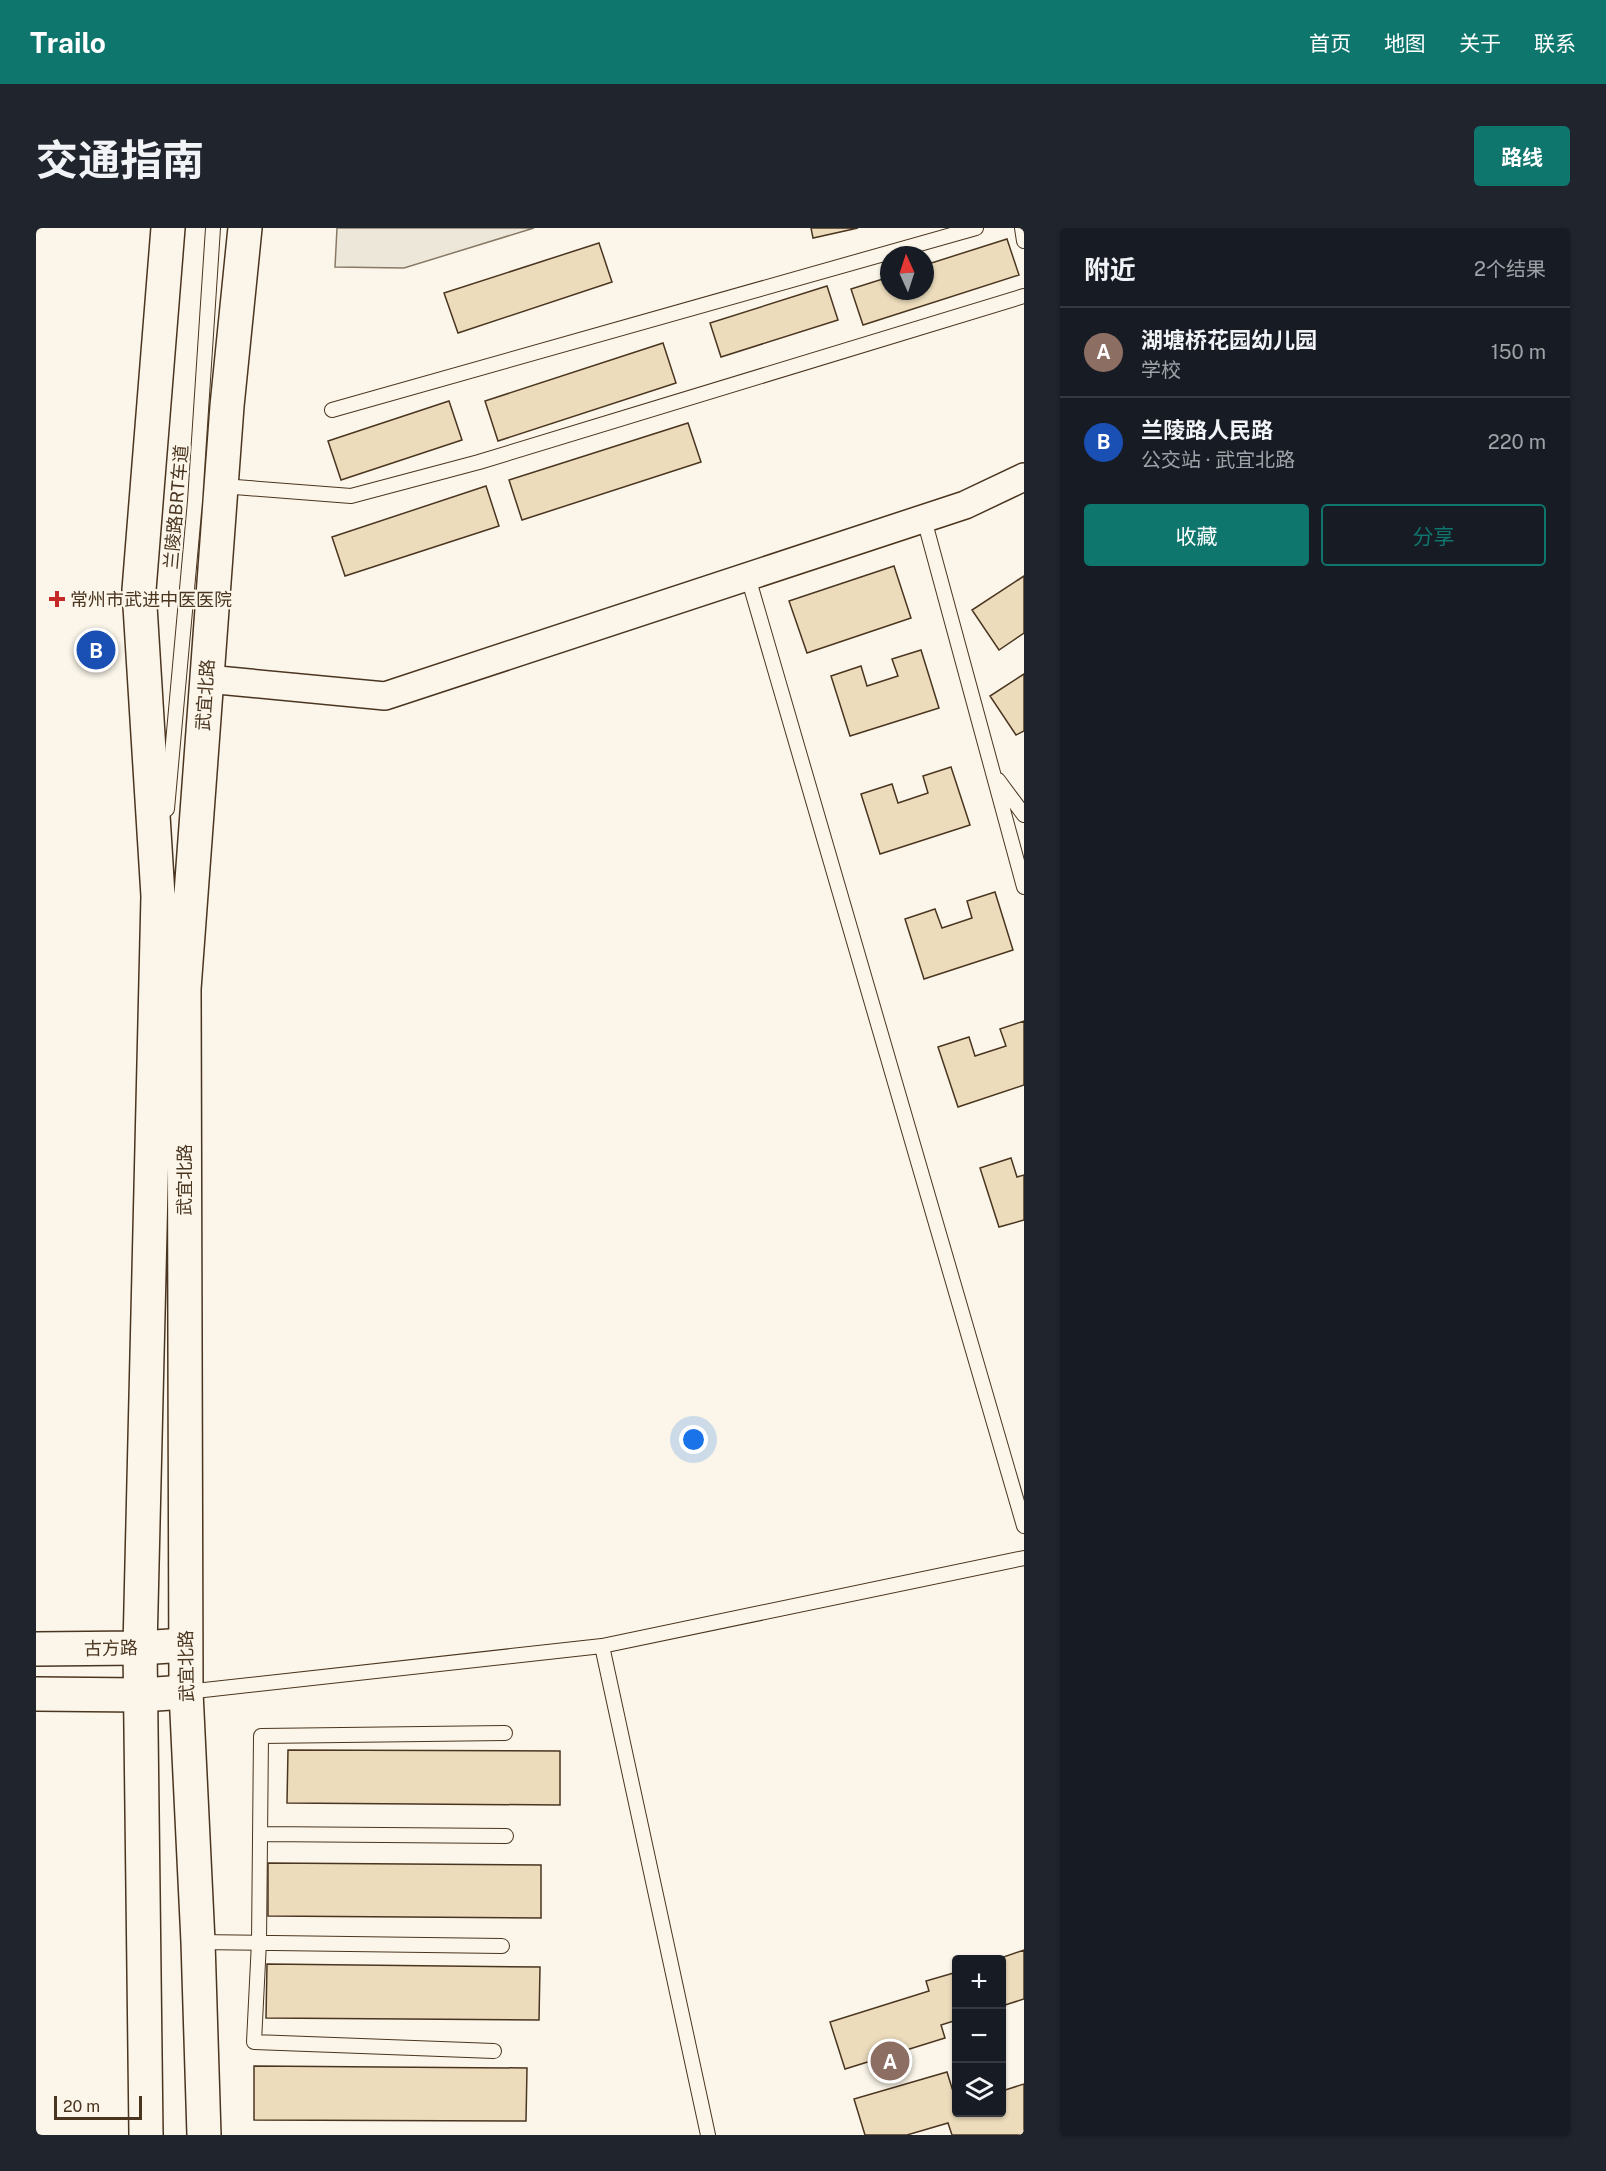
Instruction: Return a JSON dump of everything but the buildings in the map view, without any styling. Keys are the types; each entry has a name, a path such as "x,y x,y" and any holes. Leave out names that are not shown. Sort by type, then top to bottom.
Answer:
{"main road":[{"name":"武宜北路","path":"146,2135 140,1648 158,896 139,590 168,228"},
{"name":"武宜北路","path":"204,2135 185,1645 184,989 221,486 245,228"},
{"name":"古方路","path":"36,1649 185,1645"},
{"path":"36,1694 141,1695 186,1692"}],"street":[{"path":"207,679 385,696 965,505 1024,477"}],"lane":[{"name":"兰陵路BRT车道","path":"158,896 195,501 213,228"},
{"path":"332,410 976,228"},
{"path":"1022,228 1024,241"},
{"path":"221,486 351,496 479,462 1024,296"},
{"path":"924,519 1024,887"},
{"path":"748,577 1024,1526"},
{"path":"993,773 1024,815"},
{"path":"186,1692 602,1646 1024,1558"},
{"path":"602,1646 708,2135"},
{"path":"494,2051 254,2042 259,1942 261,1736 505,1733"},
{"path":"261,1833 506,1836"},
{"path":"198,1942 502,1946"}],"shaded area":[{"path":"337,228 534,228 404,268 335,267"}],"place":[{"name":"常州市武进中医医院","path":"57,599"},
{"name":"兰陵路人民路","path":"96,650"},
{"name":"湖塘桥花园幼儿园","path":"890,2061"}]}
